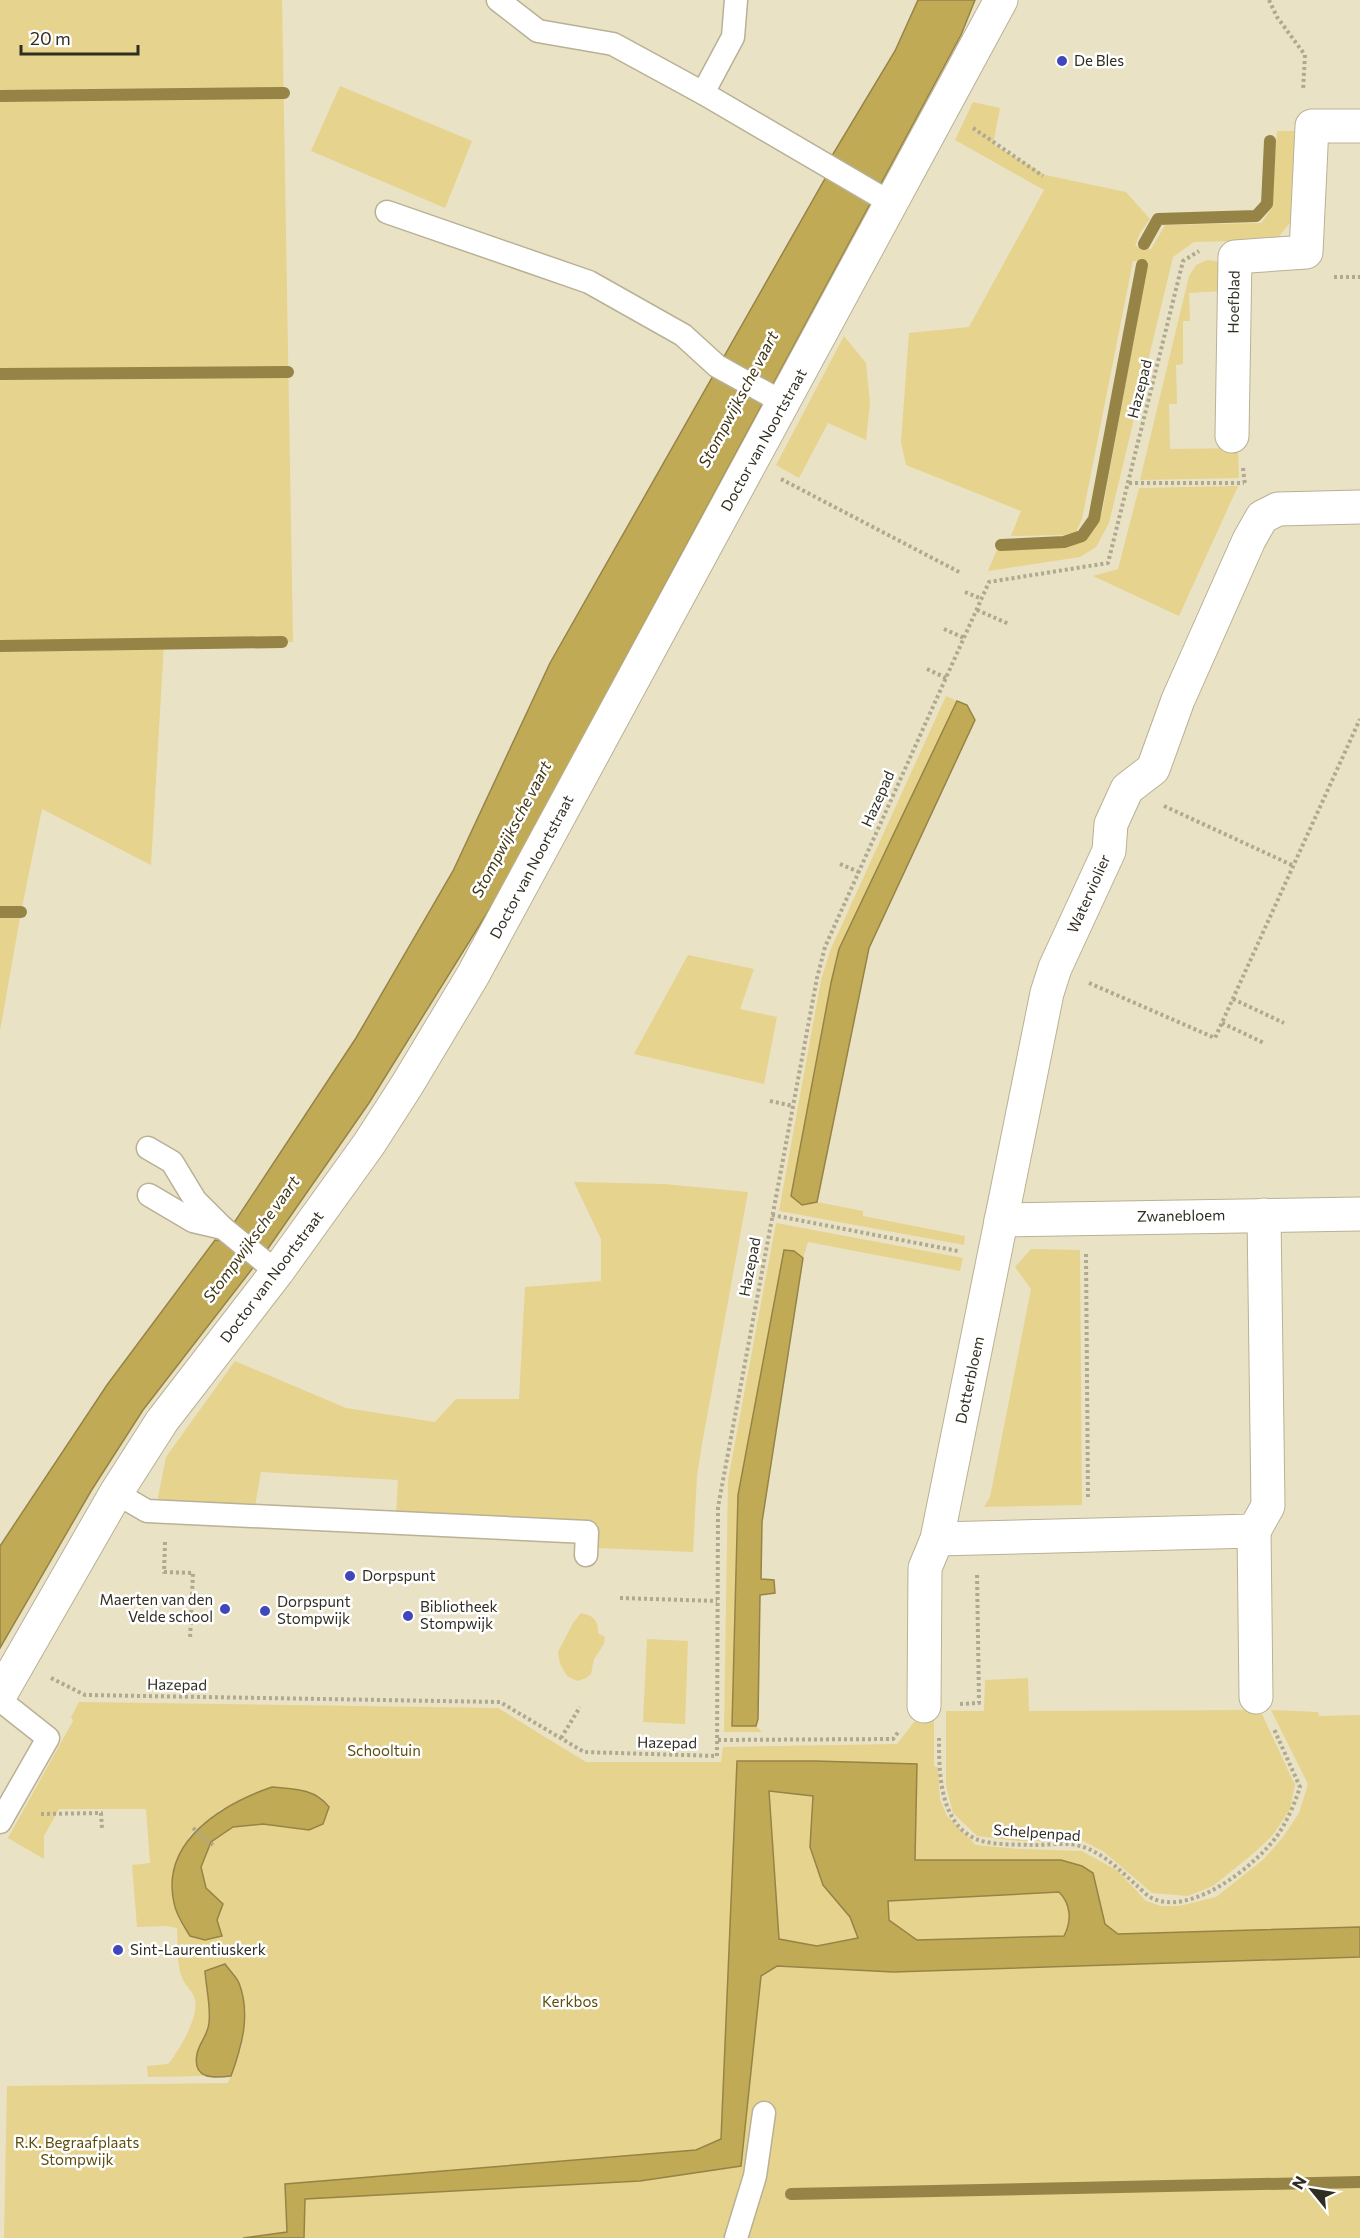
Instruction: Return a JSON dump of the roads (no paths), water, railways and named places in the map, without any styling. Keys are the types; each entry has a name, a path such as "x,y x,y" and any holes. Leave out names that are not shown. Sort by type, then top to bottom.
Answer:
{"street":[{"name":"Doctor van Noortstraat","path":"3,1685 116,1493 162,1422 270,1267 369,1144 473,975 751,464 777,399 884,199 943,108 1001,0"},
{"name":"Hoefblad","path":"1232,436 1235,257 1306,252 1307,122 1360,126"},
{"name":"Waterviolier","path":"1001,1220 1047,993 1055,968 1109,851 1112,824 1127,789 1153,770 1178,700 1249,540 1262,517 1278,509 1360,507"},
{"name":"Zwanebloem","path":"1001,1220 1360,1214"},
{"path":"1256,1697 1254,1531 1268,1506 1264,1215"},
{"name":"Dotterbloem","path":"924,1706 925,1568 937,1539 1001,1220"},
{"path":"937,1539 1254,1531"}],"lane":[{"path":"498,0 538,31 613,44 703,93 884,199"},
{"path":"703,93 733,37 736,0"},
{"path":"387,212 589,282 683,335 717,366 777,399"},
{"path":"148,1148 172,1162 195,1200 223,1228 270,1267"},
{"path":"149,1195 193,1221 223,1228"},
{"path":"116,1493 147,1511 588,1532 586,1555"},
{"path":"3,1685 48,1738 5,1814"},
{"path":"736,2238 755,2176 764,2113"}],"water":[{"name":"Stompwijksche vaart","path":"918,0 975,0 961,35 497,897 369,1103 269,1247 143,1410 91,1491 0,1648 0,1546 107,1385 215,1240 222,1241 356,1038 453,871 550,663 831,168 833,154 895,51"},
{"path":"957,701 967,705 975,720 869,948 817,1202 802,1205 791,1196 839,949"},
{"path":"784,1250 794,1251 803,1258 762,1522 761,1579 774,1580 775,1593 760,1595 756,1726 732,1726 738,1495"},
{"path":"737,1761 917,1764 915,1860 1061,1860 1082,1866 1093,1873 1105,1924 1118,1934 1360,1927 1360,1957 893,1972 777,1966 761,1976 741,2166 640,2181 305,2199 304,2238 243,2238 287,2232 285,2184 696,2150 721,2139","holes":["769,1791 813,1796 810,1847 823,1885 850,1917 858,1938 817,1946 779,1939","1059,1892 1066,1902 1069,1913 1064,1936 917,1940 889,1920 888,1901"]},
{"path":"272,1787 296,1789 317,1796 329,1807 323,1824 309,1830 263,1824 233,1827 211,1842 201,1867 206,1888 223,1904 217,1920 222,1936 205,1940 190,1936 175,1907 172,1881 177,1861 186,1844 199,1828 216,1815 253,1794"},
{"path":"225,1964 238,1980 243,1995 244,2030 231,2076 211,2077 201,2073 196,2062 198,2050 209,2023 205,1971"}],"waterway":[{"path":"0,96 284,93"},
{"path":"1144,244 1158,219 1256,216 1267,204 1270,141"},
{"path":"1001,545 1064,542 1082,536 1094,519 1142,265"},
{"path":"0,374 288,372"},
{"path":"0,646 282,642"},
{"path":"0,912 21,912"},
{"path":"791,2194 1360,2182"}],"place":[{"name":"De Bles","path":"1062,61"},
{"name":"Dorpspunt","path":"350,1576"},
{"name":"Maerten van den Velde school","path":"225,1609"},
{"name":"Dorpspunt Stompwijk","path":"265,1611"},
{"name":"Bibliotheek Stompwijk","path":"408,1616"},
{"name":"Sint-Laurentiuskerk","path":"118,1950"}],"park label":[{"name":"Schooltuin","path":"384,1751"},
{"name":"Kerkbos","path":"570,2002"},
{"name":"R.K. Begraafplaats Stompwijk","path":"77,2152"}]}
